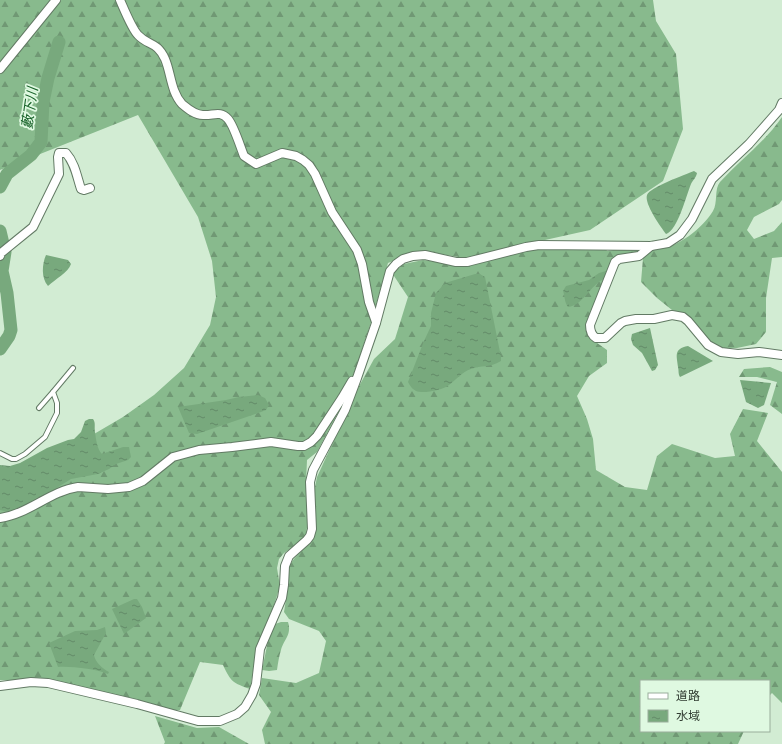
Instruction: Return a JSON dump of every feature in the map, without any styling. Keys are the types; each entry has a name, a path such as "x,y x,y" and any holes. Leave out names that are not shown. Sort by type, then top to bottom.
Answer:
{"street":[{"path":"0,69 56,0"},
{"path":"120,0 138,35 154,44 162,52 175,94 188,109 199,115 205,116 219,113 229,120 244,156 256,164 260,164 282,153 296,156 309,166 315,174 332,212 357,250 362,264 369,302 376,323"},
{"path":"0,686 31,682 48,683 130,702 198,721 220,721 241,711 252,695 256,684 260,649 282,598 285,566 289,556 310,536 312,529 310,482 313,470 345,410 376,323 390,271 396,264 403,259 413,256 424,256 456,262 467,262 539,245 651,246 668,243 680,234 692,219 712,179 749,144 779,110 782,103"},
{"path":"3,252 33,227 59,174 58,157 60,153 66,153 69,156 74,166 81,189 84,190 90,188"},
{"path":"651,246 639,256 619,259 615,262 590,325 593,336 596,338 605,338 621,323 630,320 654,319 672,315 683,317 708,345 721,352 738,354 759,352 782,355"},
{"path":"0,518 28,509 71,488 122,489 135,485 143,481 167,460 178,455 271,442 304,446 317,436 351,382 357,378"}],"lane":[{"path":"39,408 74,368"},
{"path":"0,453 12,459 16,459 25,454 45,438 57,413 57,403 53,392"}],"green space":[{"path":"0,0 653,0 656,21 676,54 683,129 663,181 590,230 465,258 428,252 412,253 388,263 357,365 340,409 317,452 307,460 306,483 308,520 306,535 302,541 284,553 279,559 277,568 280,586 257,647 250,689 233,681 223,665 200,662 180,710 167,710 96,690 47,680 0,680 0,476 77,444 123,417 154,395 184,368 210,325 216,297 212,261 198,217 138,115 0,170"},
{"path":"782,117 782,200 779,204 754,217 747,230 754,239 774,231 782,222 782,257 772,258 766,298 766,332 756,344 737,348 724,348 709,340 696,324 686,315 672,310 641,282 643,258 653,249 669,247 687,238 702,225 713,211 717,188 720,182 768,135"},
{"path":"533,249 606,249 607,251 619,249 643,249 640,253 611,263 590,338 607,350 607,363 589,376 577,396 587,419 593,439 596,470 625,487 647,490 657,456 672,444 715,458 735,456 730,434 743,409 768,413 757,441 782,472 782,703 772,693 770,695 770,680 640,680 640,732 744,732 738,744 265,744 262,730 271,712 259,695 262,678 296,683 319,673 326,641 319,631 289,619 284,612 288,586 288,569 293,560 312,539 313,497 317,477 358,388 374,359 395,339 408,297 392,273 404,264 423,260 464,266"},
{"path":"770,367 782,372 782,414 770,405 777,382 757,377 739,377 744,369"},
{"path":"288,622 289,630 280,652 277,670 262,670 269,636 275,624"},
{"path":"155,716 197,728 219,727 249,744 164,744 165,742"}],"water":[{"path":"694,171 697,175 691,184 678,220 666,234 650,209 647,195 654,188"},
{"path":"46,255 68,260 71,264 64,273 48,286 44,279 43,271"},
{"path":"606,271 604,279 599,282 583,299 568,307 563,291 566,286 589,280 599,273"},
{"path":"475,274 480,274 485,277 501,361 493,365 468,370 446,387 438,390 428,392 416,391 408,382 431,326 431,313 436,293 445,283"},
{"path":"650,328 658,365 655,370 652,371 642,353 633,345 631,339 632,334"},
{"path":"688,346 713,361 680,377 677,354 680,349"},
{"path":"740,380 771,383 764,405 758,408 746,402"},
{"path":"258,395 265,398 269,405 266,410 197,434 189,433 178,407 239,397"},
{"path":"93,419 94,421 97,444 102,454 123,447 129,447 131,457 128,460 116,464 98,474 71,479 26,505 8,512 0,510 0,465 10,466 20,463 47,448 74,439 81,432 85,421"},
{"path":"137,599 146,618 124,634 112,609"},
{"path":"105,627 106,633 94,655 100,665 109,672 108,674 83,668 58,667 49,643 75,631 97,630"}],"waterway":[{"name":"藪下川","path":"0,187 7,174 31,155 41,142 43,102 48,78 59,42"},
{"name":"藪下川","path":"0,231 5,252 2,271 7,293 11,330 9,336 0,349"}]}
